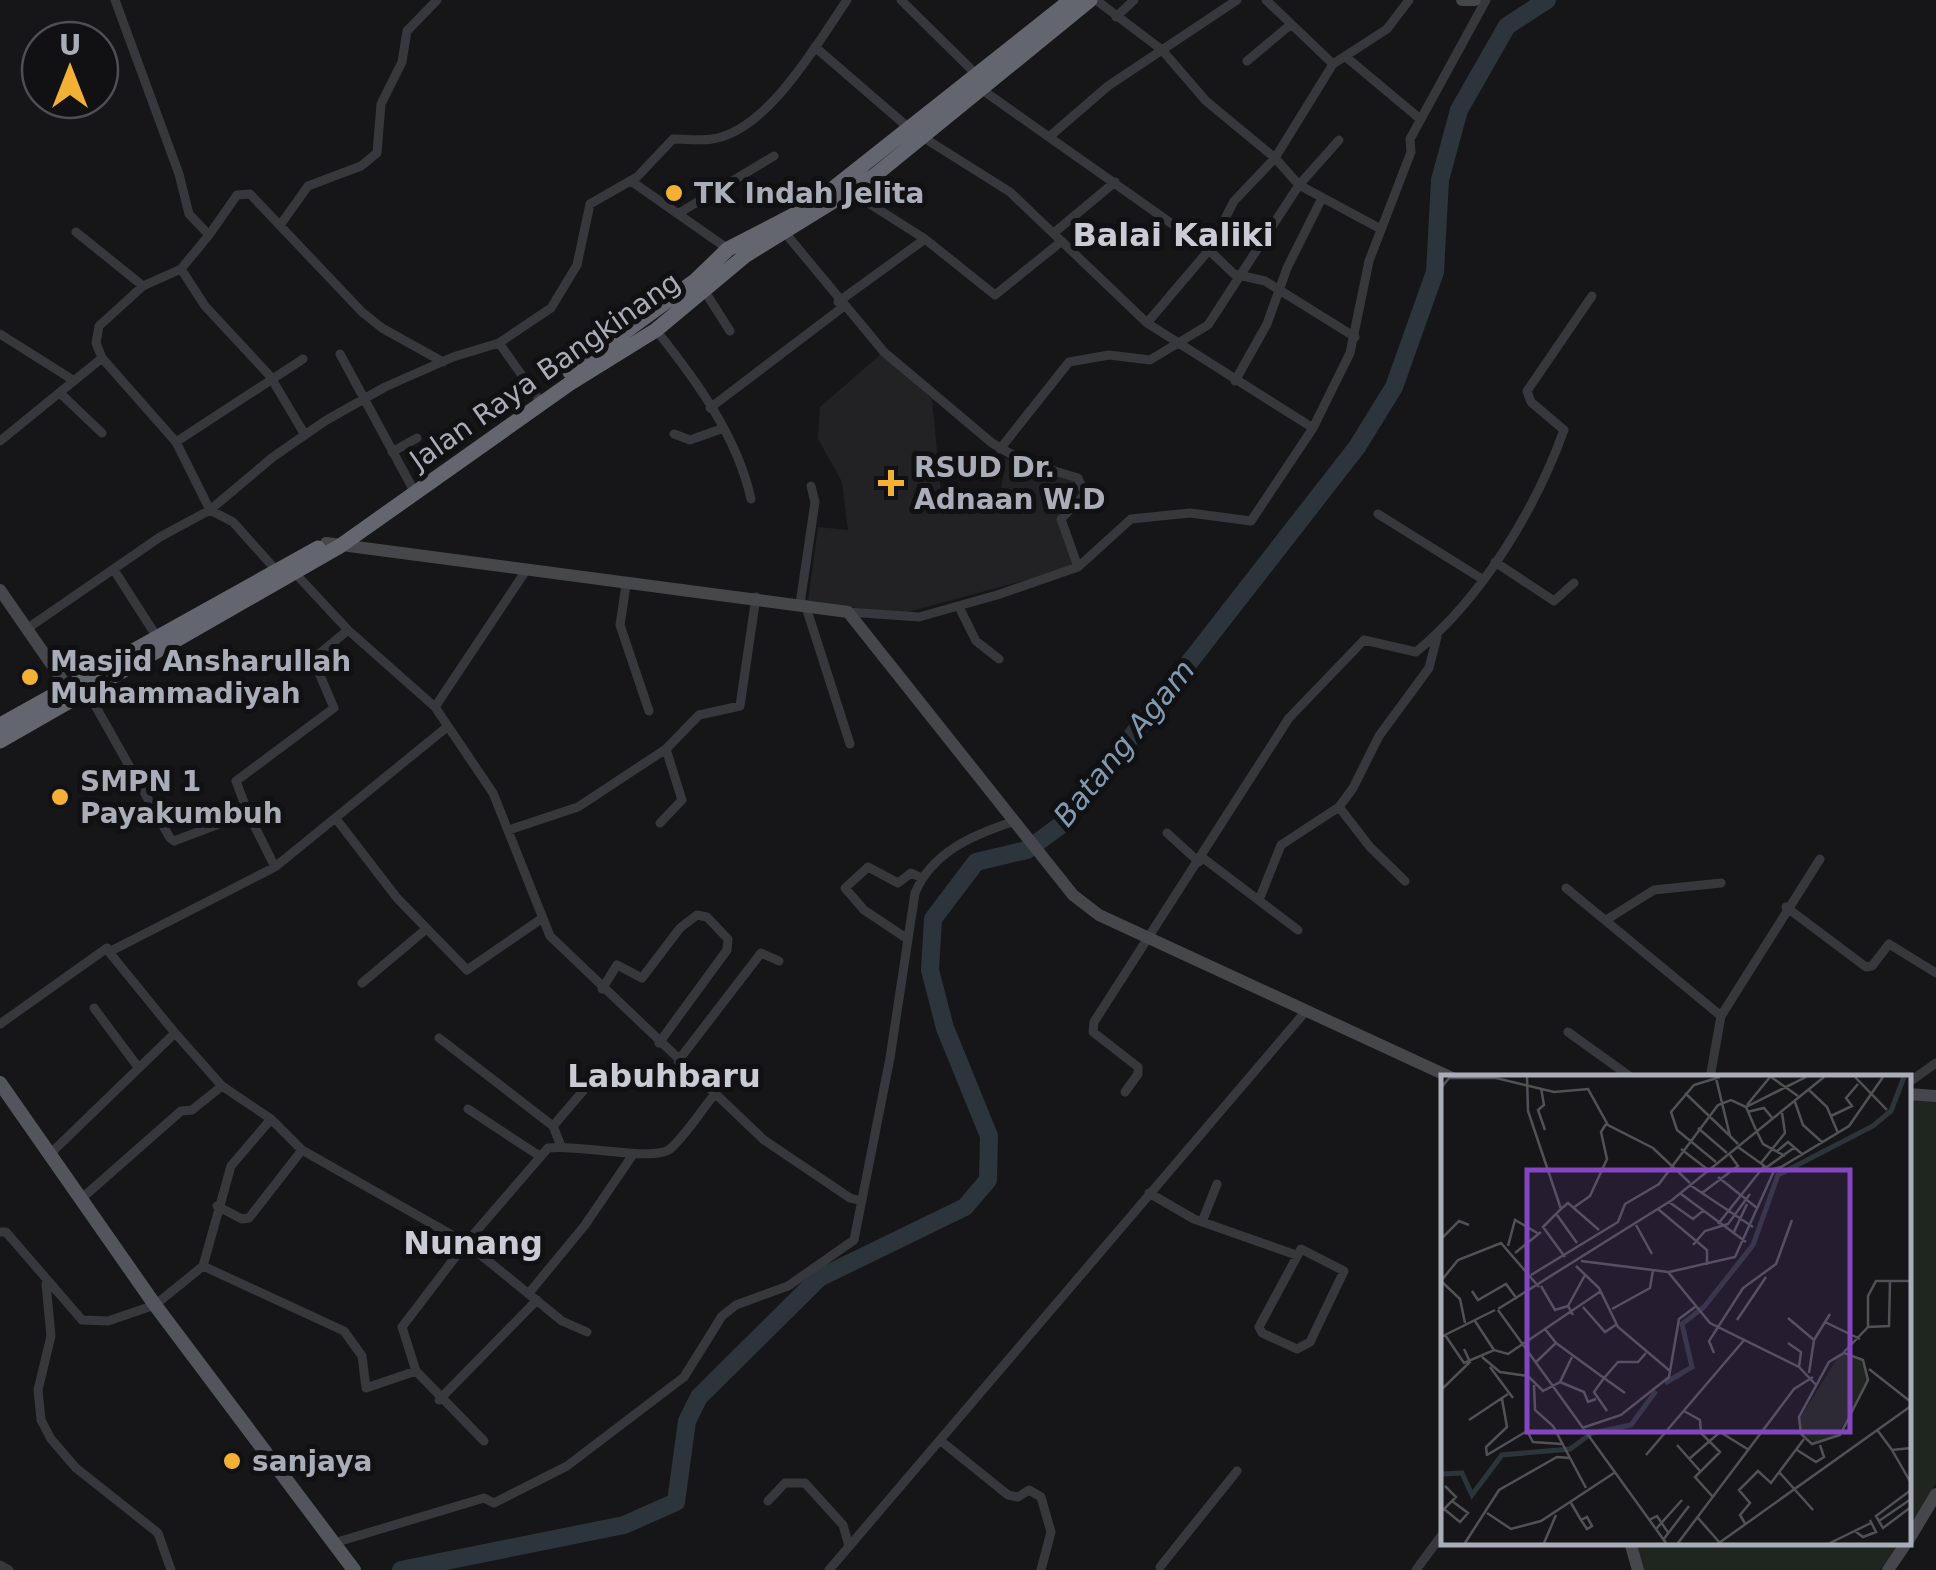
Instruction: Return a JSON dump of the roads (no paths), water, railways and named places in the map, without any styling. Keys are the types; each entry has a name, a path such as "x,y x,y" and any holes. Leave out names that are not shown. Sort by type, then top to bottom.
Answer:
{"highway":[{"name":"Jalan Raya Bangkinang","path":"0,740 209,613 275,568 333,544 538,398 656,330 728,249 870,170 1081,2"},
{"name":"Jalan Raya Bangkinang","path":"0,726 77,694 156,637 294,572 700,285 852,192 870,170"}],"main road":[{"path":"0,1083 155,1304 353,1569"}],"street":[{"path":"115,0 180,174 189,214 209,234"},
{"path":"281,224 317,179 361,166 377,153 381,104 402,62 407,31 437,0"},
{"path":"28,628 210,510 305,435 364,400 442,362 499,343 550,308 565,291 576,265 585,211 631,181 673,138 712,139 749,120 792,81 847,0"},
{"path":"901,0 979,82 1049,137 1241,276 1280,289 1348,333"},
{"path":"1116,17 1134,0"},
{"path":"1049,137 1108,86 1237,0"},
{"path":"1266,0 1333,64"},
{"path":"1147,322 1209,250 1234,202 1274,158 1333,64 1387,30 1409,0"},
{"path":"1462,0 1474,0"},
{"path":"333,544 626,585 919,617 1078,568 1131,519 1190,514 1251,521 1314,428 1348,333 1376,226 1411,152 1410,139 1486,0"},
{"path":"1081,2 1116,17 1162,50 1206,101 1274,158 1298,185 1376,226"},
{"path":"1247,60 1290,24"},
{"path":"815,47 915,132 1008,190 1147,322 1176,344 1314,428"},
{"path":"1346,58 1418,121"},
{"path":"1000,449 1069,362 1109,355 1150,360 1208,325 1298,185 1339,140"},
{"path":"679,212 774,156"},
{"path":"631,181 728,249"},
{"path":"852,192 925,239 998,295 1115,182"},
{"path":"275,568 234,522 210,510 176,442 102,358 96,343 99,326 143,286 181,269 242,192 250,194 281,224 372,320 442,362"},
{"path":"1235,381 1267,324 1321,200"},
{"path":"76,232 143,286"},
{"path":"786,234 840,304 884,352 1000,449 1025,462 1078,478 1084,494 1061,518 1078,568"},
{"path":"710,408 925,239"},
{"path":"181,269 206,306 270,376 305,435"},
{"path":"700,285 730,331"},
{"path":"1125,1092 1138,1074 1138,1067 1092,1029 1290,718 1360,643 1376,640 1412,653 1437,636 1495,562 1564,430 1531,402 1527,392 1592,296"},
{"path":"656,330 693,376 742,462 751,500"},
{"path":"0,334 73,380"},
{"path":"499,343 538,398"},
{"path":"340,354 413,490"},
{"path":"0,441 102,358"},
{"path":"176,442 214,422 270,376 303,359"},
{"path":"60,393 102,433"},
{"path":"674,434 690,440 721,429"},
{"path":"392,452 417,438"},
{"path":"811,486 815,502 803,604 850,744"},
{"path":"1378,514 1482,580"},
{"path":"1495,562 1554,600 1574,582"},
{"path":"114,570 156,637"},
{"path":"294,572 348,630 434,707 484,780 509,830 550,936 764,1140 857,1200"},
{"path":"434,707 525,572"},
{"path":"626,585 620,625 649,711"},
{"path":"0,590 77,694 174,841 248,813"},
{"path":"509,830 578,808 666,749 698,716 740,706 756,598"},
{"path":"959,607 976,642 999,659"},
{"path":"848,612 1047,865 1099,914 1445,1075"},
{"path":"276,867 236,781 334,708 312,660 348,630"},
{"path":"1259,900 1281,845 1338,807 1353,788 1379,736 1428,668 1437,636"},
{"path":"110,952 276,867 446,726"},
{"path":"660,823 682,800 666,749"},
{"path":"1338,807 1370,848 1404,881"},
{"path":"337,820 425,930 467,970 541,919"},
{"path":"902,936 864,910 845,888 868,867 898,883 919,876 961,842 1013,824"},
{"path":"1167,833 1298,930"},
{"path":"1711,1075 1721,1016 1820,858"},
{"path":"334,1544 484,1498 494,1502 567,1466 684,1376 722,1316 736,1305 788,1286 854,1240 857,1200 890,1058 902,936 919,876"},
{"path":"1606,920 1654,890 1721,884"},
{"path":"1566,888 1721,1016"},
{"path":"1786,907 1866,967 1871,967 1889,944 1936,972"},
{"path":"602,989 618,965 642,978 680,928 698,915 707,916 728,946 659,1043"},
{"path":"362,983 425,930"},
{"path":"0,1024 106,948 222,1086 271,1118 302,1150 466,1243 562,1321 587,1332"},
{"path":"678,1061 761,952 780,960"},
{"path":"94,1008 138,1067"},
{"path":"833,1568 1306,1011"},
{"path":"50,1154 176,1032"},
{"path":"1568,1032 1628,1075"},
{"path":"439,1038 553,1126 560,1146"},
{"path":"1911,1080 1936,1063"},
{"path":"81,1199 181,1111 192,1110 222,1086"},
{"path":"553,1126 583,1091"},
{"path":"1911,1094 1936,1096"},
{"path":"484,1440 439,1400 416,1372 402,1327 538,1155 560,1146 598,1147 632,1156 667,1152 714,1095"},
{"path":"468,1109 538,1155"},
{"path":"2,1230 82,1320 108,1321 155,1304 202,1266 217,1206 242,1147 271,1118"},
{"path":"217,1206 242,1219 249,1218 302,1150"},
{"path":"439,1400 533,1296 632,1156"},
{"path":"1202,1222 1217,1184"},
{"path":"1150,1193 1202,1222 1296,1255"},
{"path":"1301,1249 1312,1250 1344,1271 1310,1342 1297,1348 1262,1333 1259,1327 1296,1255 1301,1249"},
{"path":"202,1266 344,1331 362,1356 366,1388 416,1372"},
{"path":"46,1281 51,1336 38,1390 41,1420 51,1439 76,1468 158,1533 171,1570"},
{"path":"941,1441 1008,1495 1018,1497 1029,1490 1041,1498 1052,1532 1041,1570"},
{"path":"1160,1569 1238,1471"},
{"path":"768,1501 785,1483 806,1483 843,1525 849,1546"},
{"path":"1911,1537 1936,1494"},
{"path":"1416,1570 1441,1536"},
{"path":"1631,1545 1638,1570"},
{"path":"1888,1570 1906,1545"},
{"path":"0,1565 9,1570"}],"waterway":[{"name":"Batang Agam","path":"401,1570 624,1525 676,1502 687,1421 699,1397 819,1278 965,1207 988,1180 989,1136 945,1028 930,970 933,919 976,862 1027,850 1065,822 1357,447 1394,387 1435,272 1440,180 1459,110 1507,26 1547,0"}],"place":[{"name":"TK Indah Jelita","path":"674,193"},
{"name":"RSUD Dr. Adnaan W.D","path":"891,483"},
{"name":"Masjid Ansharullah Muhammadiyah","path":"30,677"},
{"name":"SMPN 1 Payakumbuh","path":"60,797"},
{"name":"sanjaya","path":"232,1461"}],"district":[{"name":"Balai Kaliki","path":"1173,235"},
{"name":"Labuhbaru","path":"664,1076"},
{"name":"Nunang","path":"473,1243"}]}
